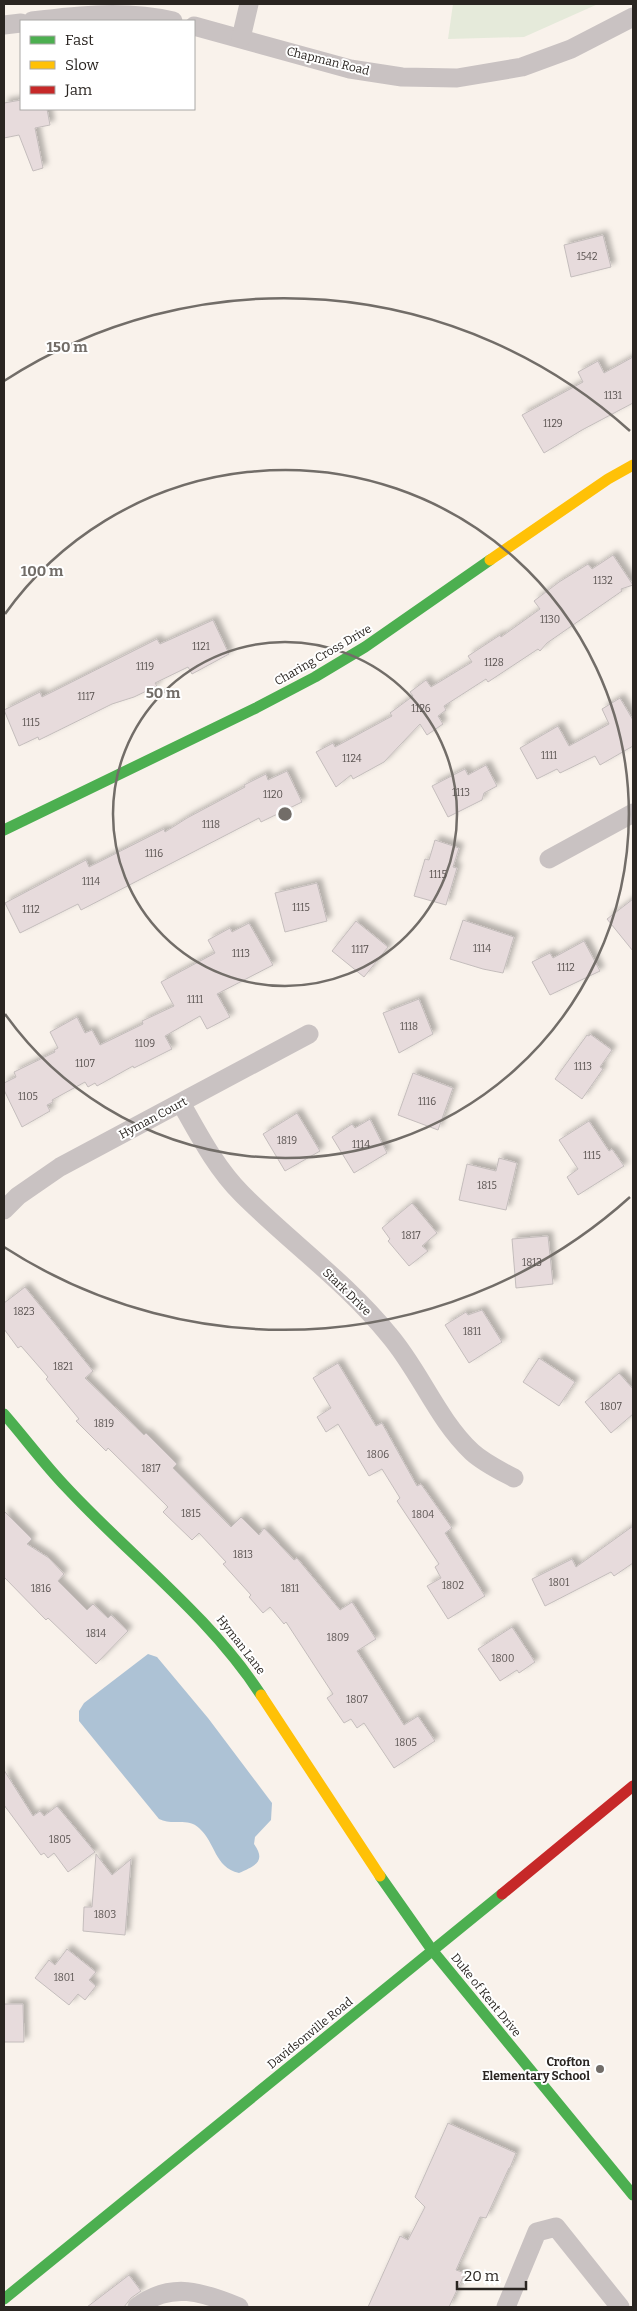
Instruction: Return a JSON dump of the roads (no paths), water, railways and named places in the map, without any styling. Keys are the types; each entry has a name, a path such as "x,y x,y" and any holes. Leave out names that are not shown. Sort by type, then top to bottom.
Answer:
{"street":[{"path":"241,38 249,4"},
{"path":"39,20 67,16 121,14 166,20"},
{"name":"Chapman Road","path":"195,26 350,69 402,77 457,78 522,67 571,49 633,17"},
{"path":"4,25 20,23"},
{"name":"Charing Cross Drive","path":"4,830 256,708 365,648 608,479 633,465"},
{"path":"549,859 633,813"},
{"name":"Hyman Court","path":"4,1210 18,1196 60,1167 308,1034"},
{"name":"Stark Drive","path":"181,1103 218,1166 242,1194 354,1298 390,1336 453,1431 473,1452 493,1467 514,1478"},
{"name":"Hyman Lane","path":"4,1414 66,1487 201,1618 241,1664 359,1845 432,1950"},
{"name":"Davidsonville Road","path":"4,2299 156,2177 633,1786"},
{"name":"Duke of Kent Drive","path":"432,1950 633,2195"},
{"path":"506,2307 537,2232 556,2227 620,2307"},
{"path":"137,2307 150,2297 173,2291 210,2296 239,2307"}],"water":[{"path":"148,1654 157,1657 208,1718 272,1803 271,1820 255,1837 254,1844 258,1850 259,1859 257,1863 239,1873 225,1866 205,1834 195,1825 159,1819 79,1721 79,1711 84,1703"}],"place":[{"name":"Crofton Elementary School","path":"600,2069"}]}
